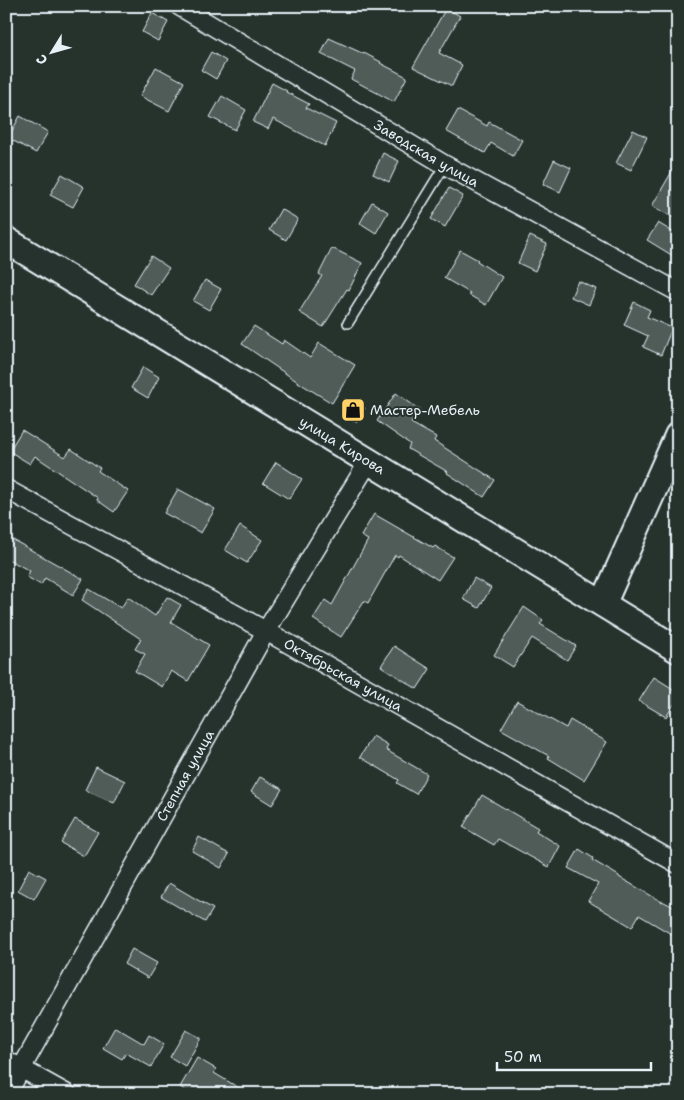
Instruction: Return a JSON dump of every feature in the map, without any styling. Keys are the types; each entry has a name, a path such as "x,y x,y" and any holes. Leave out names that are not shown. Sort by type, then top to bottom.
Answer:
{"street":[{"name":"Заводская улица","path":"178,6 445,165 678,292"},
{"name":"улица Кирова","path":"6,240 678,650"},
{"path":"603,604 678,435"},
{"name":"Степная улица","path":"8,1094 266,631 369,461"},
{"name":"Октябрьская улица","path":"6,489 266,631 678,864"},
{"path":"6,1060 67,1094"}],"lane":[{"path":"348,323 445,165"}],"building":[{"path":"446,8 460,16 439,53 462,65 452,86 413,67"},
{"path":"152,13 168,22 158,41 142,32"},
{"path":"329,38 364,53 407,77 394,102 351,79 355,71 321,54"},
{"path":"211,52 226,61 216,79 201,70"},
{"path":"156,67 184,82 169,111 140,96"},
{"path":"272,83 309,104 306,108 336,123 325,146 273,119 268,129 253,122"},
{"path":"222,96 246,110 235,130 210,117"},
{"path":"458,110 487,126 489,122 522,140 513,156 491,143 485,153 446,131"},
{"path":"20,116 48,132 36,153 8,138"},
{"path":"633,130 647,137 631,170 616,163"},
{"path":"383,153 399,161 389,182 373,174"},
{"path":"554,160 571,168 560,192 543,184"},
{"path":"678,161 678,220 652,206"},
{"path":"62,174 84,187 73,207 50,195"},
{"path":"449,188 463,196 445,227 431,219"},
{"path":"372,202 388,212 376,233 360,223"},
{"path":"281,209 298,219 286,240 269,230"},
{"path":"658,223 678,235 678,259 647,240"},
{"path":"530,236 547,244 535,271 518,263"},
{"path":"332,248 362,263 349,290 347,289 323,327 299,312 322,276 319,274"},
{"path":"460,250 502,277 486,305 444,278"},
{"path":"151,256 169,268 151,295 134,284"},
{"path":"205,280 221,289 209,310 193,301"},
{"path":"578,281 596,289 589,305 571,297"},
{"path":"634,302 650,310 647,317 672,328 661,355 643,347 648,336 624,325"},
{"path":"254,326 282,344 284,340 310,358 319,343 355,365 332,403 242,344"},
{"path":"143,367 159,377 148,398 131,388"},
{"path":"396,393 420,410 411,423 436,437 434,441 495,480 484,497 448,472 408,449 410,444 377,421"},
{"name":"Мастер-Мебель","path":"351,399 365,408 356,422 342,412"},
{"path":"22,430 65,457 71,449 100,468 98,471 128,491 114,512 97,500 98,498 35,456 30,464 9,451"},
{"path":"276,462 302,479 289,499 263,483"},
{"path":"178,489 215,509 201,533 164,513"},
{"path":"374,514 433,548 435,546 453,557 438,580 399,555 398,557 395,555 368,603 364,601 341,637 313,619 325,600 332,605 368,540 361,536"},
{"path":"240,526 262,540 247,563 225,550"},
{"path":"6,536 83,579 73,595 45,578 41,585 27,577 30,571 6,558"},
{"path":"474,578 491,588 479,608 463,599"},
{"path":"89,589 121,608 128,597 155,616 167,597 181,605 171,622 209,645 188,681 171,671 162,687 135,671 145,654 135,649 141,639 82,600"},
{"path":"524,607 543,620 540,624 576,646 567,660 532,638 513,667 494,655"},
{"path":"394,646 430,669 417,689 381,666"},
{"path":"654,677 678,692 678,698 666,717 639,701"},
{"path":"517,701 566,728 570,720 607,742 584,780 548,758 549,756 501,729"},
{"path":"373,736 388,745 386,750 427,774 416,794 397,783 399,780 360,757"},
{"path":"96,767 125,781 114,803 85,790"},
{"path":"260,777 282,789 272,805 251,792"},
{"path":"482,795 538,828 536,831 560,846 549,867 498,839 494,845 463,827"},
{"path":"75,819 98,832 84,856 61,843"},
{"path":"199,837 229,854 221,868 192,851"},
{"path":"579,849 593,858 592,860 619,877 678,909 678,938 639,915 632,927 588,901 598,884 568,868"},
{"path":"29,869 46,878 34,899 18,890"},
{"path":"169,883 213,909 205,922 161,897"},
{"path":"132,949 157,963 148,978 124,964"},
{"path":"115,1027 144,1044 149,1035 164,1044 151,1067 126,1053 122,1059 103,1048"},
{"path":"186,1030 201,1038 185,1066 170,1057"},
{"path":"197,1058 216,1069 214,1073 249,1094 191,1094 180,1087"}],"place":[{"name":"Мастер-Мебель","path":"353,410"}]}
